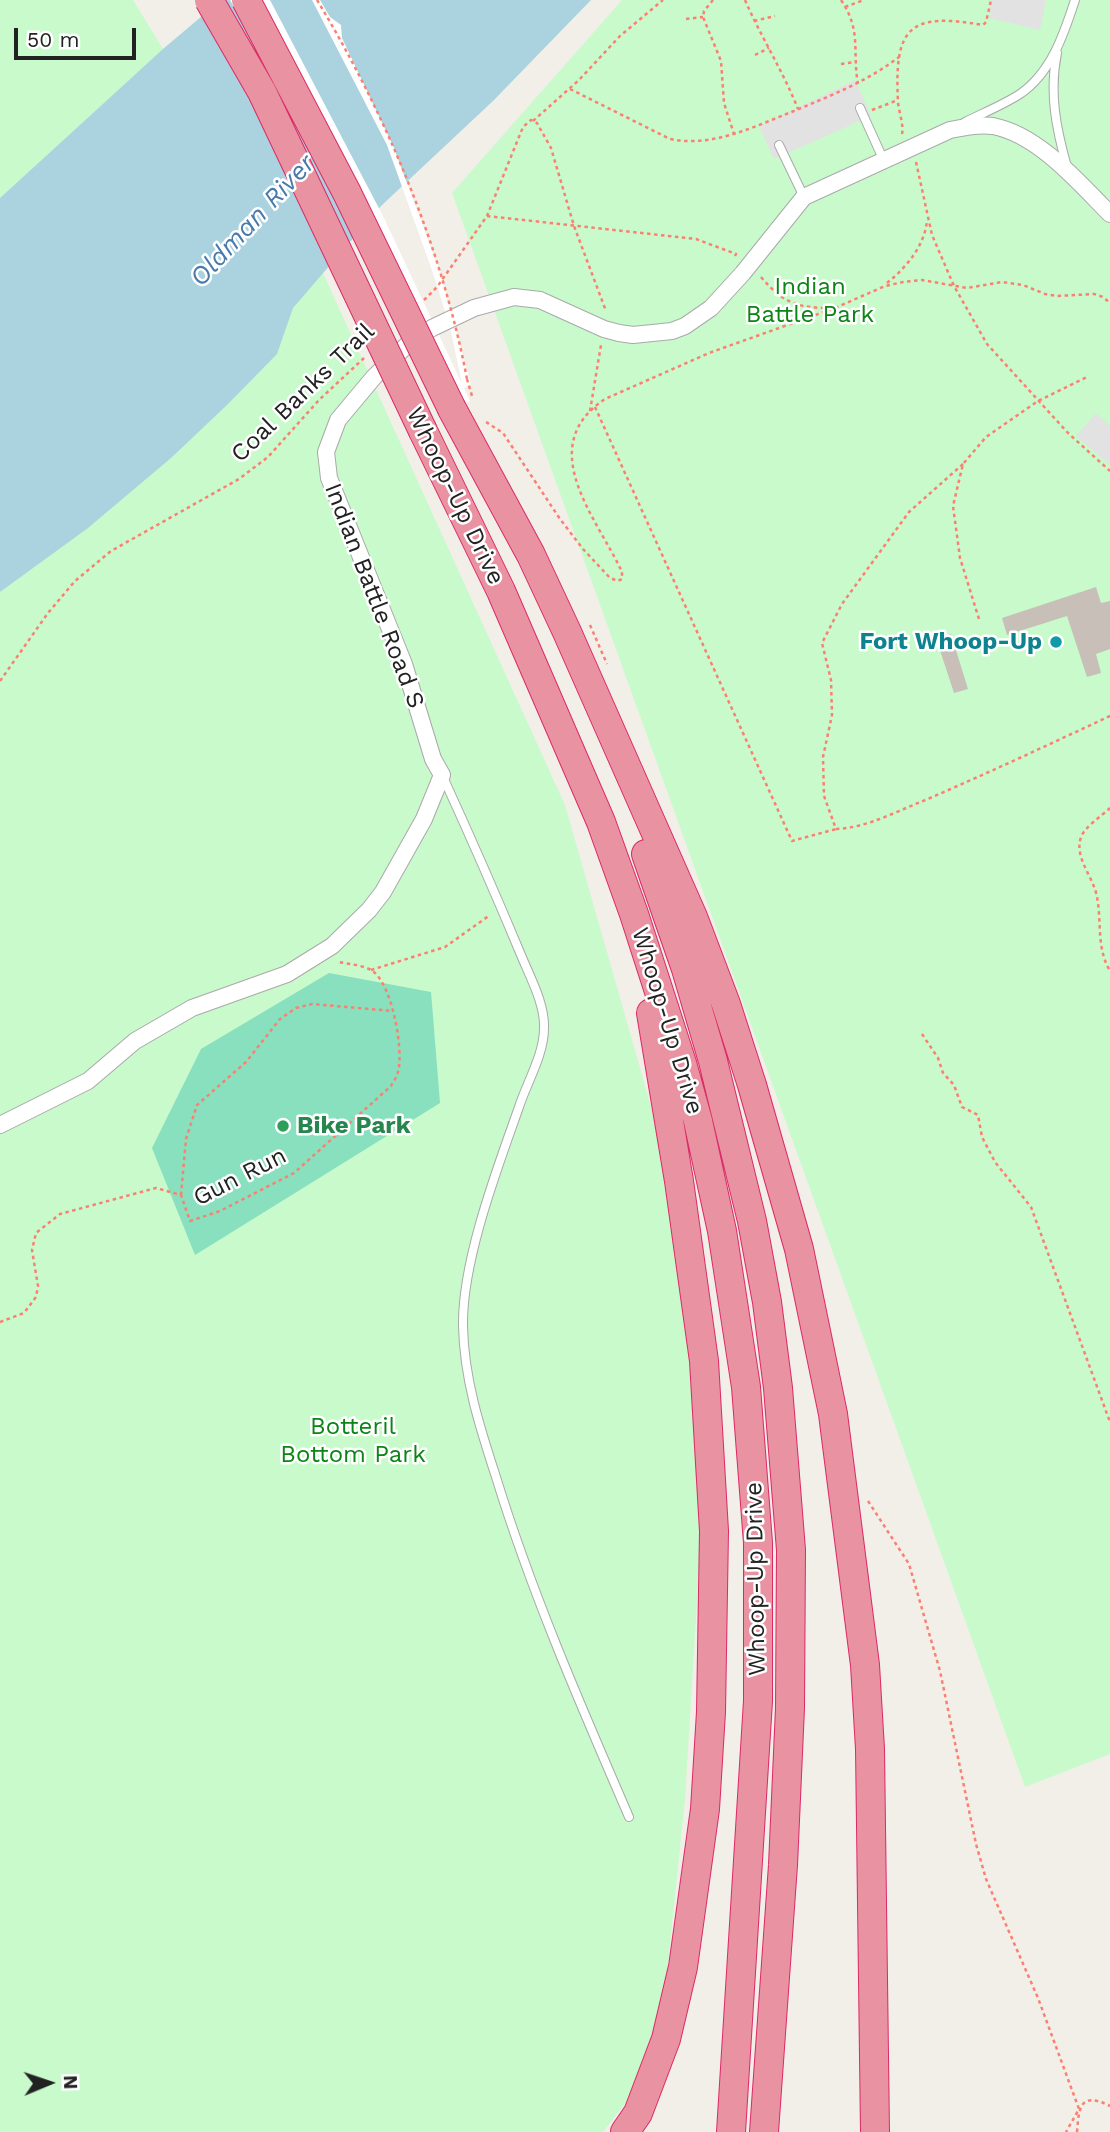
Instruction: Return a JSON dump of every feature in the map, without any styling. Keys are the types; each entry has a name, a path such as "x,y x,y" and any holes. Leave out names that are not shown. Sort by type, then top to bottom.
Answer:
{"highway":[{"name":"Whoop-Up Drive","path":"209,0 262,92 500,591 561,728 601,822 634,914 698,1121 717,1207 746,1387 758,1543 758,1701 731,2132"},
{"name":"Whoop-Up Drive","path":"246,0 347,193 452,409 590,718 663,898 713,1061 757,1248 778,1388 791,1550 790,1708 783,1865 764,2132"},
{"path":"452,409 531,555 693,917 741,1051 799,1249 833,1414 865,1665 870,1749 875,2132"},
{"path":"625,2132 638,2113 666,2039 683,1967 705,1809 711,1712 714,1531 706,1396 694,1282 680,1181 634,914"}],"street":[{"name":"Indian Battle Road S","path":"442,775 433,759 404,664 329,478 326,452 338,419 374,376 408,344 474,308 514,297 540,300 604,329 633,335 672,331 711,308 804,197 950,130 983,126 1002,129 1046,152 1110,214"},
{"path":"0,1125 88,1081 135,1041 192,1008 287,974 332,946 369,910 383,892 424,819 442,775"}],"lane":[{"path":"1069,173 1058,133 1053,93 1054,69 1060,41 1075,0"},
{"path":"950,130 1028,88 1045,69 1060,41"},
{"path":"860,108 884,160"},
{"path":"779,145 804,197"},
{"path":"442,775 502,908 540,1002 545,1027 541,1049 519,1106 480,1227 465,1292 465,1357 472,1399 508,1514 564,1667 629,1817"}],"path":[{"path":"317,0 362,82 408,185 447,298 467,379"},
{"path":"418,306 437,287 487,216 527,122 533,121 570,89 620,36 663,0"},
{"path":"713,0 707,6 703,17 721,61 724,103 734,134"},
{"path":"745,0 799,109"},
{"path":"841,0 850,15 857,45 858,85"},
{"path":"845,7 864,0"},
{"path":"991,0 983,25 949,19 922,23 906,36 899,57 899,107 904,134 900,136 907,164 916,161 927,218 940,256 987,345 1068,433 1110,471"},
{"path":"754,22 775,16"},
{"path":"686,19 703,17"},
{"path":"755,55 769,48"},
{"path":"570,89 670,139 684,142 702,141 734,134 858,85 899,57"},
{"path":"841,64 856,62"},
{"path":"533,121 537,123 551,148 574,226"},
{"path":"487,216 696,239 715,244 736,254 732,262 755,284 760,276 773,291 794,304 813,308 835,308"},
{"path":"885,286 905,266 919,246 925,235 927,218"},
{"path":"479,422 494,425 503,433 583,549 610,578 618,581 622,579 622,572 579,491 571,467 572,444 577,430 595,406 615,394 709,353 835,308 885,286 922,280 967,288 1002,282 1023,285 1057,296 1094,294 1103,296 1110,303"},
{"name":"Coal Banks Trail","path":"0,681 5,678 48,613 75,581 111,551 239,479 268,457 319,400 368,353"},
{"path":"836,829 824,796 823,757 832,715 831,680 822,643 842,604 909,512 963,464 986,438 1038,401 1087,377"},
{"path":"595,406 792,841 836,829 855,829 989,773 1110,716"},
{"path":"963,464 953,506 960,558 979,619"},
{"path":"1110,808 1083,834 1081,847 1083,863 1097,895 1100,945 1110,971"},
{"path":"332,946 332,960 371,970 445,947 502,908"},
{"name":"Gun Run","path":"0,1322 24,1313 36,1297 38,1286 32,1250 36,1233 60,1214 156,1188 181,1195 190,1221 219,1211 294,1173 391,1086 398,1073 400,1049 393,1011 382,982 371,970"},
{"path":"181,1195 186,1139 197,1105 246,1062 281,1019 296,1008 312,1004 393,1011"},
{"path":"922,1034 938,1058 943,1073 954,1085 962,1107 978,1115 982,1138 995,1162 1031,1207 1110,1422"},
{"path":"864,1496 909,1564 940,1671 976,1844 986,1879 1038,1998 1079,2109 1077,2132"},
{"path":"1066,2132 1079,2109 1087,2102 1095,2101 1110,2106"}],"green space":[{"path":"0,0 133,0 163,49 0,198"},
{"name":"Indian Battle Park","path":"622,0 1110,0 1110,1754 1025,1787 452,193"},
{"name":"Botteril Bottom Park","path":"323,273 565,805 652,1110 708,1419 685,1799 658,2061 603,2132 0,2132 0,591 105,514"},
{"name":"Bike Park","path":"329,973 431,992 440,1103 195,1255 152,1148 201,1049"}],"shaded area":[{"path":"991,0 1046,0 1040,30 989,18"},
{"path":"855,80 871,116 774,159 759,126"},
{"path":"1096,413 1110,426 1110,465 1076,436"}],"water":[{"name":"Oldman River","path":"221,0 591,0 494,100 381,206 293,308 277,354 228,404 171,458 88,528 0,592 0,198 163,49"}],"pier":[{"path":"230,0 270,0 383,216 462,384 450,327 387,145 312,0 320,0 330,17 341,25 342,38 394,148 439,269 471,385 464,388 470,401 439,415 381,288 299,125"}],"building":[{"path":"1096,587 1101,603 1110,601 1110,649 1096,654 1101,673 1087,677 1067,616 1007,635 1002,618"},
{"path":"951,634 968,689 954,693 936,638"}],"place":[{"name":"Fort Whoop-Up","path":"1056,642"},
{"name":"Bike Park","path":"283,1126"}]}
